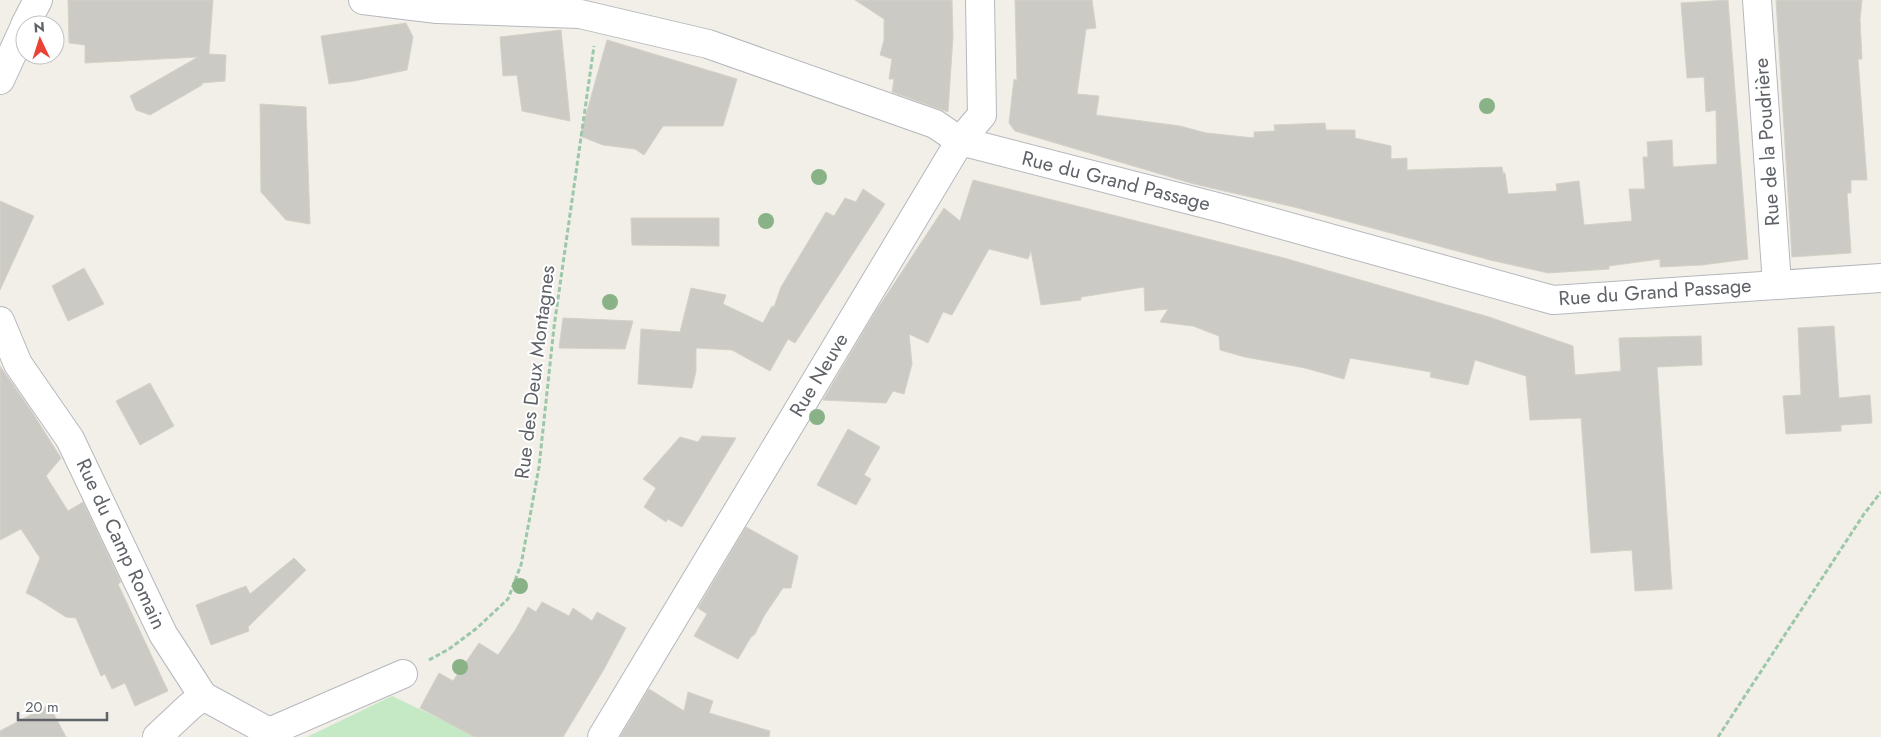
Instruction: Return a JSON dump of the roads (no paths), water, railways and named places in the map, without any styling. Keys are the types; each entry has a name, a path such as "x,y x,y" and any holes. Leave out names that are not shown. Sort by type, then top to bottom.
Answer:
{"street":[{"path":"30,15 38,0"},
{"name":"Rue du Grand Passage","path":"363,0 437,9 580,14 708,44 935,124 960,141 1225,209 1553,300 1881,278"},
{"name":"Rue Neuve","path":"602,737 960,141 982,115 980,0"},
{"name":"Rue de la Poudrière","path":"1757,0 1777,284"},
{"path":"0,80 15,47"},
{"name":"Rue du Camp Romain","path":"0,321 18,364 70,438 163,634 203,696 272,735"},
{"path":"272,735 403,674"},
{"path":"157,737 189,706 203,696"}]}
